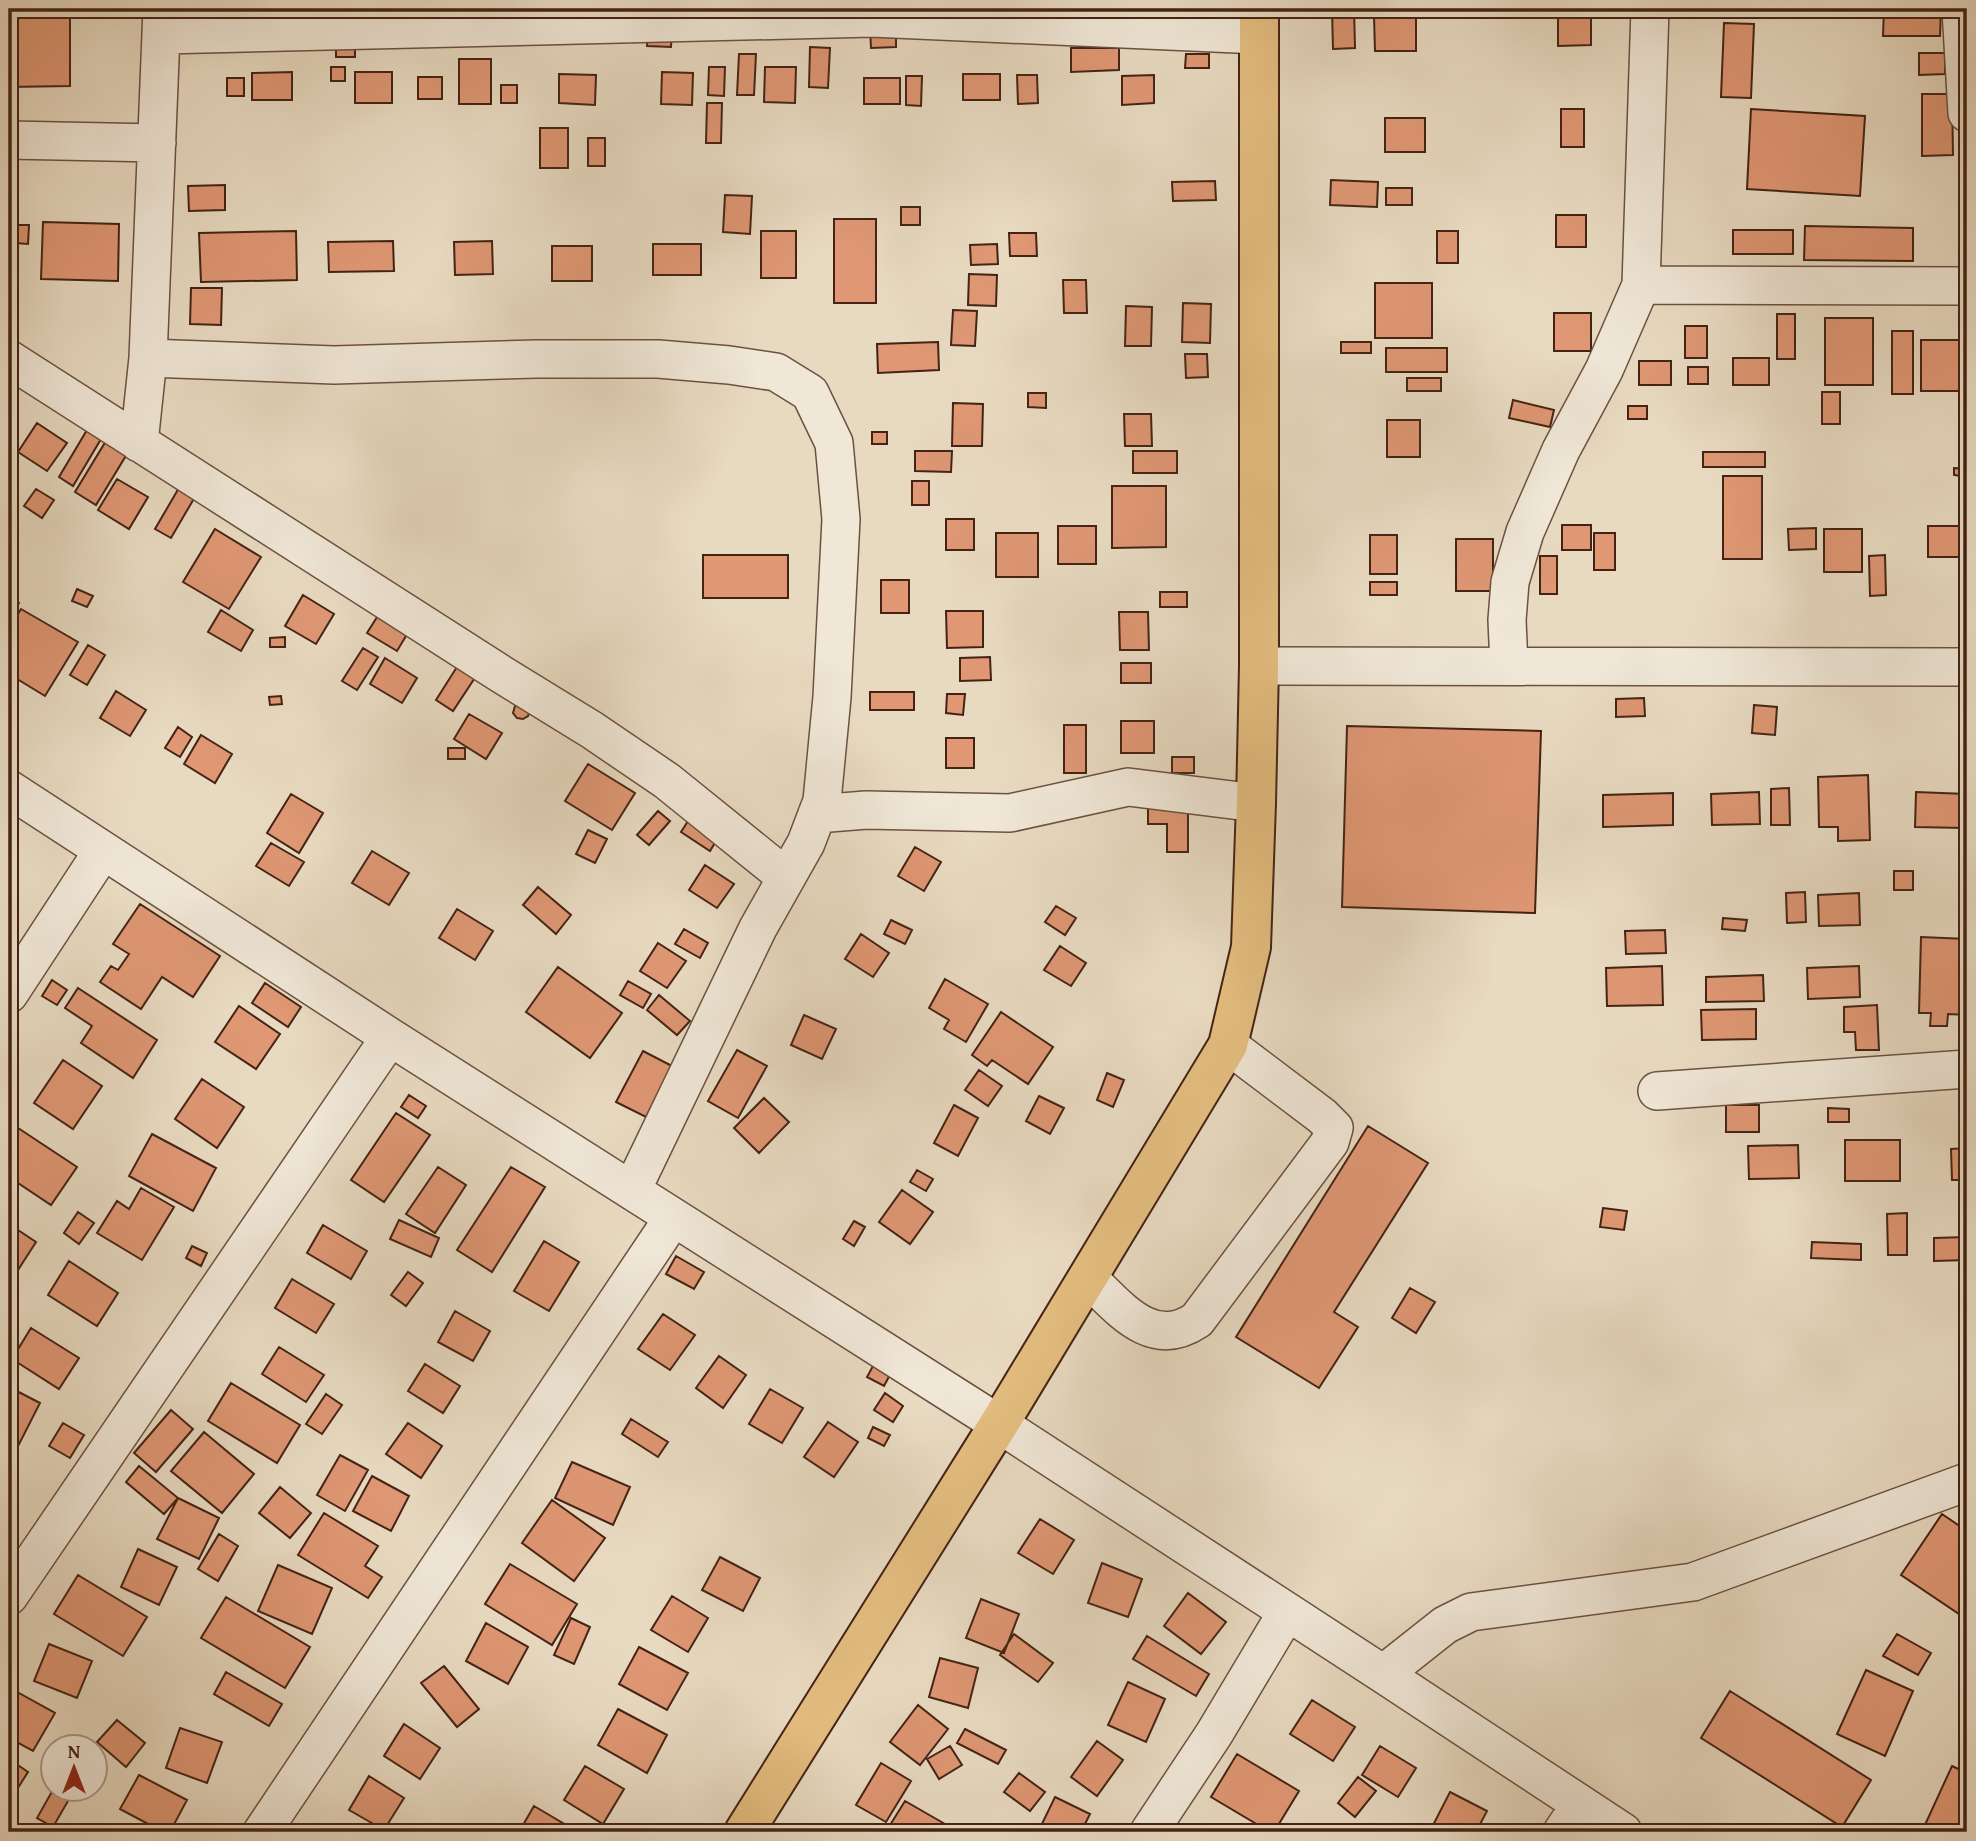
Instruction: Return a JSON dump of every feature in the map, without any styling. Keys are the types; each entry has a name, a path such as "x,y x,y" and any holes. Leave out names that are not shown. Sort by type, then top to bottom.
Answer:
{"main road":[{"path":"744,1832 999,1424 1228,1045 1251,947 1256,803 1259,666 1259,22"}],"street":[{"path":"1509,666 1507,620 1510,582 1525,532 1561,450 1604,370 1641,285 1650,9"},
{"path":"1961,9 1967,113"},
{"path":"139,443 148,358 162,22 872,13 1259,22"},
{"path":"9,140 157,143"},
{"path":"1641,285 1967,286"},
{"path":"148,358 334,365 537,359 658,359 776,372 810,393 834,443 841,519 832,697 822,801 806,843 758,928 632,1190"},
{"path":"9,359 489,667 592,730 667,781 786,877"},
{"path":"1259,666 1967,667"},
{"path":"817,814 866,810 1010,813 1128,788 1256,803"},
{"path":"9,789 102,852 999,1424 1384,1674 1571,1818 1623,1832"},
{"path":"9,994 102,852"},
{"path":"9,1596 390,1037"},
{"path":"1088,1278 1126,1314 1144,1326 1161,1332 1185,1328 1197,1320 1330,1142 1334,1128 1322,1116 1228,1045"},
{"path":"1657,1091 1967,1069"},
{"path":"262,1832 674,1218"},
{"path":"1384,1674 1445,1625 1471,1612 1693,1582 1967,1482"},
{"path":"1149,1832 1214,1734 1287,1612"}],"building":[{"path":"9,9 70,9 70,86 9,87"},
{"path":"1332,9 1354,9 1355,48 1333,49"},
{"path":"1558,9 1591,9 1591,45 1558,46"},
{"path":"1884,9 1941,9 1940,36 1883,36"},
{"path":"1374,16 1416,16 1416,51 1375,51"},
{"path":"1724,23 1754,24 1751,98 1721,97"},
{"path":"896,27 896,47 871,48 870,28"},
{"path":"648,28 672,29 671,47 647,46"},
{"path":"336,35 355,35 355,57 336,57"},
{"path":"810,47 830,48 828,88 809,87"},
{"path":"1071,48 1119,48 1119,70 1071,72"},
{"path":"1919,53 1945,53 1945,74 1919,75"},
{"path":"739,54 756,54 754,95 737,95"},
{"path":"1186,54 1209,54 1209,68 1185,68"},
{"path":"459,59 491,59 491,104 459,104"},
{"path":"331,67 345,67 345,81 331,81"},
{"path":"709,67 725,67 724,96 708,95"},
{"path":"765,67 796,67 795,103 764,102"},
{"path":"292,72 292,100 252,100 252,73"},
{"path":"355,72 392,72 392,103 355,103"},
{"path":"662,72 693,73 692,105 661,104"},
{"path":"559,74 596,75 595,105 559,103"},
{"path":"963,74 1000,74 1000,100 963,100"},
{"path":"1017,75 1037,75 1038,103 1018,104"},
{"path":"1154,75 1154,103 1122,105 1122,76"},
{"path":"906,76 922,76 921,106 906,105"},
{"path":"418,77 442,77 442,99 418,99"},
{"path":"227,78 244,78 244,96 227,96"},
{"path":"864,78 900,78 900,104 864,104"},
{"path":"501,85 517,85 517,103 501,103"},
{"path":"1922,94 1952,94 1953,155 1922,156"},
{"path":"707,103 722,103 721,143 706,143"},
{"path":"1561,109 1584,109 1584,147 1561,147"},
{"path":"1751,109 1865,116 1860,196 1747,189"},
{"path":"1385,118 1425,118 1425,152 1385,152"},
{"path":"540,128 568,128 568,168 540,168"},
{"path":"588,138 605,138 605,166 588,166"},
{"path":"1331,180 1378,182 1377,207 1330,205"},
{"path":"1215,181 1216,200 1173,201 1172,182"},
{"path":"225,185 225,210 189,211 188,186"},
{"path":"1386,188 1412,188 1412,205 1386,205"},
{"path":"725,195 752,196 750,234 723,232"},
{"path":"901,207 920,207 920,225 901,225"},
{"path":"1556,215 1586,215 1586,247 1556,247"},
{"path":"834,219 876,219 876,303 834,303"},
{"path":"43,222 119,224 118,281 41,279"},
{"path":"15,225 29,225 28,244 15,243"},
{"path":"1805,226 1913,228 1913,261 1804,260"},
{"path":"1733,230 1793,230 1793,254 1733,254"},
{"path":"296,231 297,280 201,282 199,233"},
{"path":"761,231 796,231 796,278 761,278"},
{"path":"1437,231 1458,231 1458,263 1437,263"},
{"path":"1009,233 1036,233 1037,256 1010,256"},
{"path":"393,241 394,271 329,272 328,242"},
{"path":"492,241 493,274 455,275 454,242"},
{"path":"653,244 701,244 701,275 653,275"},
{"path":"997,244 998,264 971,265 970,245"},
{"path":"552,246 592,246 592,281 552,281"},
{"path":"969,274 997,275 996,306 968,305"},
{"path":"1063,280 1086,280 1087,313 1064,313"},
{"path":"1375,283 1432,283 1432,338 1375,338"},
{"path":"191,288 222,288 221,325 190,324"},
{"path":"1183,303 1211,304 1210,343 1182,342"},
{"path":"1126,306 1152,307 1151,346 1125,346"},
{"path":"953,310 977,311 975,346 951,345"},
{"path":"1554,313 1591,313 1591,351 1554,351"},
{"path":"1777,314 1795,314 1795,359 1777,359"},
{"path":"1825,318 1873,318 1873,385 1825,385"},
{"path":"1685,326 1707,326 1707,358 1685,358"},
{"path":"1892,331 1913,331 1913,394 1892,394"},
{"path":"1921,340 1960,340 1960,391 1921,391"},
{"path":"938,342 939,370 878,373 877,344"},
{"path":"1341,342 1371,342 1371,353 1341,353"},
{"path":"1386,348 1447,348 1447,372 1386,372"},
{"path":"1185,354 1207,354 1208,377 1186,378"},
{"path":"1733,358 1769,358 1769,385 1733,385"},
{"path":"1639,361 1671,361 1671,385 1639,385"},
{"path":"1688,367 1708,367 1708,384 1688,384"},
{"path":"1407,378 1441,378 1441,391 1407,391"},
{"path":"1822,392 1840,392 1840,424 1822,424"},
{"path":"1028,393 1046,393 1046,408 1028,407"},
{"path":"1513,400 1554,410 1550,427 1509,418"},
{"path":"953,403 983,404 982,446 952,446"},
{"path":"1628,406 1647,406 1647,419 1628,419"},
{"path":"1124,414 1151,414 1152,446 1125,446"},
{"path":"1387,420 1420,420 1420,457 1387,457"},
{"path":"37,423 67,443 47,471 18,452"},
{"path":"87,430 101,439 73,486 59,477"},
{"path":"872,432 887,432 887,444 872,444"},
{"path":"109,436 130,449 96,505 75,492"},
{"path":"915,451 952,451 951,472 915,471"},
{"path":"1133,451 1177,451 1177,473 1133,473"},
{"path":"1703,452 1765,452 1765,467 1703,467"},
{"path":"1954,468 1967,469 1967,477 1954,475"},
{"path":"1723,476 1762,476 1762,559 1723,559"},
{"path":"117,479 148,497 129,529 98,510"},
{"path":"912,481 929,481 929,505 912,505"},
{"path":"180,486 196,495 171,538 155,529"},
{"path":"1112,486 1166,486 1166,547 1112,548"},
{"path":"36,489 54,500 42,518 24,506"},
{"path":"946,519 974,519 974,550 946,550"},
{"path":"1562,525 1591,525 1591,550 1562,550"},
{"path":"1058,526 1096,526 1096,564 1058,564"},
{"path":"1928,526 1963,526 1963,557 1928,557"},
{"path":"1816,528 1816,549 1789,550 1788,529"},
{"path":"215,529 261,557 229,609 183,582"},
{"path":"1824,529 1862,529 1862,572 1824,572"},
{"path":"996,533 1038,533 1038,577 996,577"},
{"path":"1594,533 1615,533 1615,570 1594,570"},
{"path":"1370,535 1397,535 1397,574 1370,574"},
{"path":"1456,539 1493,539 1493,591 1456,591"},
{"path":"703,555 788,555 788,598 703,598"},
{"path":"1885,555 1886,595 1870,596 1869,556"},
{"path":"1540,556 1557,556 1557,594 1540,594"},
{"path":"881,580 909,580 909,613 881,613"},
{"path":"1370,582 1397,582 1397,595 1370,595"},
{"path":"77,589 93,596 87,607 72,601"},
{"path":"1160,592 1187,592 1187,607 1160,607"},
{"path":"303,595 334,614 316,644 285,626"},
{"path":"9,597 19,603 9,619"},
{"path":"21,609 78,642 45,696 9,674 9,629"},
{"path":"221,610 253,630 241,651 208,632"},
{"path":"946,611 983,611 983,647 947,648"},
{"path":"1119,612 1148,612 1149,650 1120,650"},
{"path":"379,614 409,631 397,651 367,633"},
{"path":"285,637 285,647 270,647 270,638"},
{"path":"88,645 105,655 87,685 70,675"},
{"path":"363,648 378,657 357,690 342,681"},
{"path":"990,657 991,680 960,681 960,658"},
{"path":"385,658 417,678 402,703 370,684"},
{"path":"462,659 480,670 453,711 436,700"},
{"path":"1121,663 1151,663 1151,683 1121,683"},
{"path":"116,691 146,710 130,736 100,718"},
{"path":"870,692 914,692 914,710 870,710"},
{"path":"947,694 965,694 963,715 946,713"},
{"path":"281,696 282,704 270,705 269,697"},
{"path":"1644,698 1645,716 1616,717 1616,699"},
{"path":"520,703 530,710 528,716 523,719 517,718 513,713 515,706"},
{"path":"1754,705 1777,707 1775,735 1752,733"},
{"path":"469,714 502,733 486,759 454,739"},
{"path":"1121,721 1154,721 1154,753 1121,753"},
{"path":"1064,725 1086,725 1086,773 1064,773"},
{"path":"1347,726 1541,731 1535,913 1342,907"},
{"path":"178,727 192,737 180,757 165,748"},
{"path":"201,735 232,754 215,783 184,764"},
{"path":"946,738 974,738 974,768 946,768"},
{"path":"448,748 465,748 465,759 448,759"},
{"path":"1172,757 1194,757 1194,773 1172,773"},
{"path":"588,764 635,793 612,830 565,801"},
{"path":"1961,767 1967,767 1967,781 1961,781"},
{"path":"1868,775 1870,840 1838,841 1838,827 1819,827 1818,777"},
{"path":"1789,788 1790,825 1771,825 1771,789"},
{"path":"1759,792 1760,824 1712,825 1711,794"},
{"path":"1916,792 1966,794 1964,828 1915,827"},
{"path":"1673,793 1673,825 1603,827 1603,795"},
{"path":"291,794 323,813 299,853 267,833"},
{"path":"1148,802 1188,802 1188,852 1167,852 1167,824 1148,824"},
{"path":"658,811 670,821 649,845 637,835"},
{"path":"690,818 719,836 710,851 681,832"},
{"path":"588,830 607,839 595,863 576,854"},
{"path":"271,843 304,862 289,886 256,866"},
{"path":"915,847 941,862 924,891 898,876"},
{"path":"372,851 409,873 389,905 352,883"},
{"path":"705,865 734,884 717,908 689,890"},
{"path":"1894,871 1913,871 1913,890 1894,890"},
{"path":"538,887 571,915 556,934 523,905"},
{"path":"1805,892 1806,922 1787,923 1786,893"},
{"path":"1859,893 1860,925 1819,926 1818,895"},
{"path":"140,904 220,956 193,997 162,977 141,1009 100,982 111,966 118,970 129,954 113,944"},
{"path":"1056,906 1076,918 1065,935 1045,922"},
{"path":"457,909 493,931 475,960 439,938"},
{"path":"1723,918 1747,920 1745,931 1722,929"},
{"path":"891,920 912,930 905,944 884,934"},
{"path":"684,929 708,943 700,958 675,944"},
{"path":"1665,930 1666,953 1626,954 1625,931"},
{"path":"861,934 889,953 873,977 845,959"},
{"path":"1921,937 1967,939 1967,1015 1948,1014 1947,1026 1930,1026 1931,1013 1919,1013"},
{"path":"658,943 686,961 667,988 640,971"},
{"path":"1060,946 1086,963 1071,986 1044,970"},
{"path":"1662,966 1663,1005 1607,1006 1606,968"},
{"path":"1859,966 1860,997 1808,999 1807,968"},
{"path":"558,967 622,1013 590,1058 526,1012"},
{"path":"1763,975 1764,1001 1706,1002 1706,977"},
{"path":"945,979 988,1004 966,1042 944,1029 949,1020 929,1008"},
{"path":"52,980 67,990 57,1005 42,996"},
{"path":"628,981 651,994 643,1008 620,995"},
{"path":"265,983 301,1007 288,1027 252,1003"},
{"path":"78,988 157,1040 133,1078 81,1043 92,1026 65,1008"},
{"path":"659,995 690,1021 677,1035 647,1010"},
{"path":"1877,1005 1879,1050 1856,1050 1855,1032 1844,1032 1844,1007"},
{"path":"239,1006 280,1034 256,1069 215,1042"},
{"path":"1756,1009 1756,1039 1702,1040 1701,1010"},
{"path":"1001,1012 1053,1047 1028,1084 992,1060 987,1066 972,1055"},
{"path":"804,1015 836,1029 822,1059 791,1045"},
{"path":"737,1050 767,1066 738,1118 708,1101"},
{"path":"643,1051 672,1066 646,1117 616,1102"},
{"path":"63,1060 102,1086 73,1129 34,1103"},
{"path":"979,1070 1002,1086 988,1106 965,1090"},
{"path":"1107,1073 1124,1080 1113,1107 1097,1100"},
{"path":"202,1079 244,1107 217,1148 175,1119"},
{"path":"409,1095 426,1106 418,1118 401,1107"},
{"path":"1039,1096 1064,1108 1050,1134 1026,1121"},
{"path":"764,1098 789,1122 759,1153 734,1128"},
{"path":"954,1105 978,1118 958,1156 934,1143"},
{"path":"1726,1105 1759,1105 1759,1132 1726,1132"},
{"path":"1828,1108 1849,1109 1849,1122 1828,1122"},
{"path":"396,1113 430,1135 384,1202 351,1180"},
{"path":"9,1122 77,1167 51,1205 9,1177"},
{"path":"1368,1126 1428,1163 1334,1312 1358,1327 1319,1388 1236,1337"},
{"path":"152,1134 216,1168 193,1211 129,1176"},
{"path":"1845,1140 1900,1140 1900,1181 1845,1181"},
{"path":"1798,1145 1799,1178 1749,1179 1748,1146"},
{"path":"1967,1148 1967,1180 1952,1180 1951,1149"},
{"path":"438,1167 466,1185 435,1233 406,1214"},
{"path":"511,1167 545,1187 492,1272 457,1250"},
{"path":"917,1170 933,1179 926,1191 910,1182"},
{"path":"141,1188 174,1207 142,1260 97,1233 117,1201 129,1209"},
{"path":"902,1190 933,1212 910,1244 879,1222"},
{"path":"1603,1208 1627,1211 1624,1230 1600,1227"},
{"path":"78,1212 94,1223 79,1244 64,1233"},
{"path":"1907,1213 1907,1255 1888,1255 1887,1214"},
{"path":"399,1220 439,1238 431,1257 390,1239"},
{"path":"854,1221 865,1227 854,1246 843,1239"},
{"path":"9,1224 36,1242 9,1284"},
{"path":"323,1225 367,1251 351,1279 307,1253"},
{"path":"1967,1237 1967,1260 1934,1261 1934,1238"},
{"path":"544,1241 579,1262 549,1311 514,1291"},
{"path":"1812,1242 1861,1244 1861,1260 1811,1258"},
{"path":"192,1246 207,1253 201,1266 186,1258"},
{"path":"676,1256 704,1272 694,1289 666,1274"},
{"path":"69,1261 118,1293 97,1326 48,1295"},
{"path":"408,1272 423,1283 406,1306 391,1295"},
{"path":"292,1279 334,1304 316,1333 275,1308"},
{"path":"1410,1288 1435,1302 1416,1333 1392,1318"},
{"path":"455,1311 490,1331 473,1361 438,1342"},
{"path":"663,1314 695,1335 670,1370 638,1349"},
{"path":"31,1328 79,1358 59,1389 12,1359"},
{"path":"279,1347 324,1375 306,1402 262,1374"},
{"path":"719,1356 746,1375 723,1408 696,1388"},
{"path":"425,1364 460,1386 443,1413 408,1391"},
{"path":"874,1364 891,1373 884,1386 867,1377"},
{"path":"231,1383 300,1425 277,1463 208,1421"},
{"path":"9,1387 40,1403 13,1456 9,1453"},
{"path":"770,1389 803,1408 782,1443 749,1424"},
{"path":"885,1393 903,1406 893,1422 874,1410"},
{"path":"326,1394 342,1405 322,1434 306,1424"},
{"path":"171,1410 193,1429 156,1472 134,1453"},
{"path":"631,1419 668,1442 658,1457 622,1434"},
{"path":"828,1422 858,1442 834,1477 804,1457"},
{"path":"63,1423 84,1435 70,1458 49,1446"},
{"path":"408,1423 442,1446 421,1478 386,1454"},
{"path":"873,1427 890,1435 884,1446 868,1438"},
{"path":"204,1432 254,1474 222,1513 171,1471"},
{"path":"340,1455 368,1470 345,1511 317,1495"},
{"path":"572,1462 630,1487 613,1525 555,1498"},
{"path":"139,1466 178,1498 164,1514 126,1482"},
{"path":"372,1476 409,1496 391,1531 353,1511"},
{"path":"280,1487 311,1513 290,1538 259,1513"},
{"path":"178,1498 219,1518 199,1559 157,1539"},
{"path":"552,1500 605,1538 574,1581 522,1543"},
{"path":"324,1513 378,1546 365,1566 382,1577 368,1598 298,1555"},
{"path":"1942,1514 1967,1531 1965,1618 1901,1575"},
{"path":"1040,1519 1074,1540 1053,1574 1018,1553"},
{"path":"219,1534 238,1546 218,1581 198,1569"},
{"path":"138,1549 177,1567 159,1605 121,1587"},
{"path":"720,1557 760,1578 743,1611 702,1590"},
{"path":"1102,1563 1142,1579 1128,1617 1088,1603"},
{"path":"510,1564 577,1604 552,1645 485,1604"},
{"path":"278,1565 332,1588 312,1634 258,1611"},
{"path":"78,1575 147,1617 123,1656 54,1614"},
{"path":"1188,1593 1226,1622 1201,1654 1164,1626"},
{"path":"672,1596 708,1618 688,1652 651,1630"},
{"path":"226,1597 310,1647 285,1688 201,1638"},
{"path":"981,1599 1019,1614 1004,1653 966,1638"},
{"path":"571,1618 590,1627 574,1664 554,1655"},
{"path":"486,1623 528,1647 508,1684 466,1661"},
{"path":"1014,1634 1053,1663 1038,1682 1000,1655"},
{"path":"1897,1634 1931,1653 1918,1675 1883,1656"},
{"path":"1147,1636 1209,1674 1196,1696 1133,1659"},
{"path":"49,1644 92,1661 77,1698 34,1681"},
{"path":"639,1647 688,1673 667,1710 619,1684"},
{"path":"940,1658 978,1668 968,1708 929,1697"},
{"path":"444,1666 479,1709 457,1727 421,1683"},
{"path":"1866,1670 1913,1691 1885,1756 1837,1734"},
{"path":"226,1672 282,1704 269,1726 214,1694"},
{"path":"1128,1682 1165,1699 1146,1742 1108,1725"},
{"path":"1730,1691 1871,1780 1842,1827 1701,1738"},
{"path":"19,1693 55,1713 44,1732 38,1732 38,1742 33,1751 9,1738 9,1711"},
{"path":"1312,1700 1355,1727 1333,1761 1290,1734"},
{"path":"918,1705 948,1729 920,1765 890,1742"},
{"path":"618,1709 667,1735 647,1773 598,1745"},
{"path":"117,1720 145,1743 126,1767 108,1751 106,1732"},
{"path":"404,1724 440,1748 420,1779 384,1756"},
{"path":"180,1728 222,1742 207,1783 166,1768"},
{"path":"965,1729 1006,1750 998,1764 957,1743"},
{"path":"1097,1741 1123,1760 1097,1796 1071,1777"},
{"path":"950,1746 962,1765 939,1779 927,1759"},
{"path":"1380,1746 1416,1768 1398,1797 1362,1775"},
{"path":"1237,1754 1299,1791 1274,1832 1211,1797"},
{"path":"9,1759 28,1772 9,1802"},
{"path":"881,1763 911,1781 886,1822 856,1805"},
{"path":"585,1766 624,1789 603,1824 564,1800"},
{"path":"1952,1766 1967,1773 1967,1832 1935,1832 1924,1827"},
{"path":"1019,1773 1045,1792 1030,1811 1004,1792"},
{"path":"139,1775 187,1800 170,1832 163,1832 120,1809"},
{"path":"369,1776 404,1798 384,1830 349,1810"},
{"path":"1358,1777 1376,1791 1355,1817 1338,1803"},
{"path":"1450,1792 1487,1811 1476,1832 1430,1831"},
{"path":"1055,1797 1090,1814 1081,1832 1038,1832"},
{"path":"905,1801 945,1824 940,1832 887,1830"},
{"path":"46,1802 67,1802 53,1827 37,1818"},
{"path":"534,1806 571,1828 569,1832 519,1832"},
{"path":"835,1824 851,1832 831,1832"}]}
